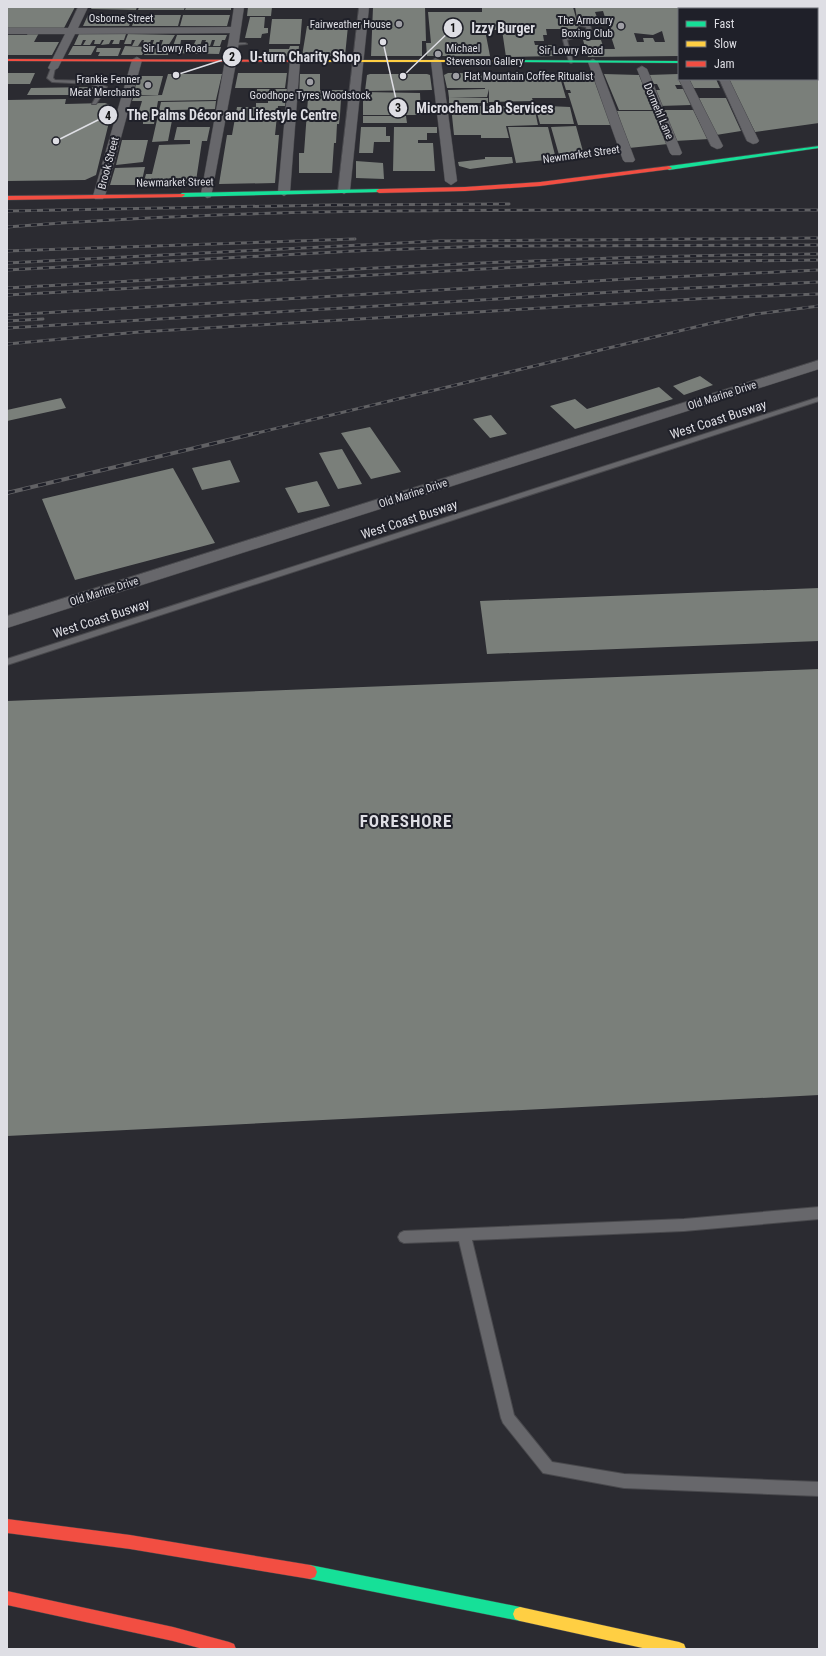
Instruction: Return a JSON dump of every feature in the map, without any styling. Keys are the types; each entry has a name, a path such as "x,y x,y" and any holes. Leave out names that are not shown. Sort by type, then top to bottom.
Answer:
{"main road":[{"name":"Sir Lowry Road","path":"7,60 55,64"},
{"name":"Sir Lowry Road","path":"436,65 571,62 595,66 678,70"},
{"name":"Sir Lowry Road","path":"7,67 55,64 595,66 678,62"},
{"path":"749,142 766,140"},
{"name":"Newmarket Street","path":"7,198 344,190 465,189 540,184 603,177 819,147"},
{"name":"Newmarket Street","path":"344,190 464,179"},
{"path":"7,1526 76,1533 360,1581 536,1616 679,1649"},
{"path":"7,1598 165,1632 229,1649"}],"street":[{"path":"55,64 83,7"},
{"path":"207,194 240,7"},
{"path":"344,190 364,7"},
{"name":"Osborne Street","path":"7,31 236,30"},
{"name":"Brook Street","path":"99,196 135,64"},
{"path":"284,192 295,65"},
{"path":"436,65 451,181"},
{"path":"595,66 629,160"},
{"name":"Dormehl Lane","path":"642,69 676,153"},
{"path":"684,80 717,146"},
{"path":"724,80 749,142"},
{"name":"Old Marine Drive","path":"7,622 819,364"}],"lane":[{"path":"571,62 565,40 570,36 579,36 590,32 588,26 578,24"},
{"path":"234,44 245,44"},
{"path":"55,64 50,78 54,81 64,83 92,83 104,87 94,103"},
{"name":"West Coast Busway","path":"7,662 819,399"},
{"path":"404,1237 684,1225 819,1213"},
{"path":"464,1235 508,1418 548,1468 624,1481 819,1489"}],"building":[{"path":"7,7 75,7 64,28 7,28"},
{"path":"92,7 137,7 136,10 91,9"},
{"path":"139,7 185,7 184,10 138,10"},
{"path":"186,7 231,7 231,10 185,10"},
{"path":"248,7 272,7 271,16 247,16"},
{"name":"Fairweather House","path":"373,7 425,7 426,41 422,41 422,56 371,56"},
{"path":"482,7 573,7 579,29 546,29 547,35 543,35 544,41 534,41 535,45 553,45 556,56 506,57 502,30 485,30 490,56 427,56 426,43 431,43 428,12 482,12"},
{"path":"575,7 691,7 678,8 678,56 588,57 583,40 601,40 604,49 615,49 603,11 595,12 598,20 586,20 586,18 577,18","holes":["662,31 665,42 655,42 653,38 643,38 644,42 637,42 634,33 653,35"]},
{"path":"819,7 819,15 818,8 704,8"},
{"path":"88,15 133,15 129,26 83,26"},
{"path":"136,15 181,15 178,26 132,26"},
{"path":"183,15 230,15 227,26 180,26"},
{"path":"250,17 265,17 264,28 268,28 268,33 262,34 261,38 245,38"},
{"path":"272,19 302,19 300,44 269,44"},
{"path":"307,26 348,26 345,56 302,56"},
{"path":"28,33 39,33 34,42 59,42 52,55 7,55 7,35 27,35"},
{"path":"79,34 126,34 124,40 120,40 119,44 112,44 114,40 111,40 109,44 101,45 104,40 102,40 100,44 94,44 95,40 93,40 90,45 83,45 86,40 83,40 81,45 74,45"},
{"path":"128,34 175,35 168,46 161,46 163,40 160,40 158,46 152,46 154,40 151,40 149,46 142,46 144,40 142,40 138,46 132,46 135,40 132,40 131,44 124,44"},
{"path":"177,35 227,35 225,40 222,40 220,46 213,46 215,40 212,40 210,46 204,46 206,40 202,40 200,46 193,46 196,40 181,40 180,46 173,46"},
{"path":"818,39 819,39 818,58"},
{"path":"73,46 96,46 91,55 68,55"},
{"path":"125,46 146,47 142,55 121,55"},
{"path":"290,46 299,46 298,57 263,55 263,52 269,52 269,49 289,49"},
{"path":"173,47 221,47 219,54 171,53"},
{"path":"97,48 121,48 118,56 98,56 100,52 96,52"},
{"path":"147,48 170,48 168,55 144,55"},
{"path":"7,73 35,73 30,84 7,84"},
{"path":"238,73 287,73 285,88 235,88"},
{"path":"448,73 559,74 566,98 532,98 533,101 489,102 489,89 487,97 449,98 448,90 485,88 447,88 444,75"},
{"path":"168,74 222,74 216,100 158,101 154,124 143,124 143,121 136,121 142,101 132,101 134,96 162,95"},
{"name":"Goodhope Tyres Woodstock","path":"300,74 320,74 320,90 345,90 344,98 299,97"},
{"path":"427,74 430,75 432,90 365,91 367,75"},
{"path":"561,74 592,74 611,125 578,125 568,93 571,93 570,90 566,90"},
{"path":"604,74 639,75 654,110 619,110"},
{"path":"678,74 678,80 681,80 683,85 675,85 677,89 684,89 691,105 660,106 653,90 660,90 657,84 652,84 648,75"},
{"path":"819,75 819,123 755,132 729,80 818,80"},
{"name":"Frankie Fenner Meat Merchants","path":"138,76 163,76 158,95 133,95"},
{"path":"688,80 716,80 720,88 692,88"},
{"path":"31,88 94,88 90,95 27,95"},
{"path":"257,89 287,89 285,106 278,106 275,135 279,135 275,183 219,184 227,135 232,135 237,107 256,107 256,103 268,103 268,100 257,100"},
{"path":"363,92 420,93 421,115 363,115"},
{"path":"308,98 341,99 336,143 334,143 332,173 299,173 299,153 304,153"},
{"path":"449,98 488,98 488,103 449,103"},
{"path":"699,98 726,98 741,131 716,135"},
{"path":"66,99 65,104 105,103 113,106 96,175 85,180 7,181 7,100"},
{"path":"216,101 215,109 174,110 168,141 152,142 161,102"},
{"path":"451,106 534,106 538,125 506,126 509,138 481,138 481,135 454,135"},
{"path":"548,106 570,107 574,124 540,124 537,113 549,112 541,108"},
{"path":"663,110 696,110 709,139 675,141"},
{"path":"617,111 655,111 668,144 629,148"},
{"path":"363,116 406,116 407,123 363,123"},
{"path":"576,126 584,155 559,155 551,127"},
{"path":"177,127 210,127 207,141 202,141 196,181 189,184 143,185 146,174 152,174 159,145 190,144 190,140 174,140"},
{"path":"361,127 386,127 386,136 390,136 390,142 374,142 373,153 359,153"},
{"path":"394,127 437,127 437,133 427,133 427,140 418,140 418,143 433,143 435,171 393,171"},
{"path":"508,127 548,127 556,159 516,163"},
{"path":"122,140 148,140 143,162 116,165"},
{"path":"485,157 512,157 513,163 470,169 459,166 458,162 485,159"},
{"path":"356,161 383,163 384,179 356,178"},
{"path":"145,167 141,185 110,185 115,168"},
{"path":"700,376 713,385 684,395 673,386"},
{"path":"659,387 673,399 575,429 550,406 575,399 587,409"},
{"path":"61,398 66,408 7,421 7,410"},
{"path":"491,415 507,434 490,438 473,419"},
{"path":"370,427 401,472 371,479 341,433"},
{"path":"342,449 362,484 338,489 319,453"},
{"path":"230,460 240,482 202,490 192,468"},
{"path":"173,468 215,543 75,580 42,499"},
{"path":"317,481 330,506 298,513 285,488"},
{"path":"819,588 819,641 487,654 480,601"},
{"path":"819,669 819,1095 7,1136 7,701"}],"railway":[{"path":"7,211 329,205 509,204"},
{"path":"7,227 108,220 311,212 514,210 819,210"},
{"path":"7,263 438,241 819,238"},
{"path":"7,251 355,239"},
{"path":"7,270 354,251 487,246 819,245"},
{"path":"7,288 413,266 717,255 819,254"},
{"path":"7,295 556,265 640,262 819,260"},
{"path":"7,315 628,279 819,270"},
{"path":"7,328 648,290 819,282"},
{"path":"7,344 139,332 712,298 819,294"},
{"path":"253,434 708,324 756,314 819,306"},
{"path":"7,321 43,319"},
{"path":"7,493 257,433"}],"traffic: fast":[{"path":"503,61 678,62"},
{"path":"669,168 819,147"},
{"path":"182,195 379,191"},
{"path":"310,1572 520,1614"}],"traffic: slow":[{"path":"304,61 503,61"},
{"path":"520,1614 679,1649"}],"traffic: jam":[{"path":"7,60 304,61"},
{"path":"379,191 465,189 540,184 669,168"},
{"path":"7,198 182,195"},
{"path":"7,1526 130,1542 310,1572"},
{"path":"7,1598 173,1634 229,1649"}],"place":[{"name":"Fairweather House","path":"399,24"},
{"name":"The Armoury Boxing Club","path":"621,26"},
{"name":"Microchem Lab Services","path":"383,42"},
{"name":"Michael Stevenson Gallery","path":"438,54"},
{"name":"U-turn Charity Shop","path":"176,75"},
{"name":"Izzy Burger","path":"403,76"},
{"name":"Flat Mountain Coffee Ritualist","path":"456,76"},
{"name":"Goodhope Tyres Woodstock","path":"310,82"},
{"name":"Frankie Fenner Meat Merchants","path":"148,85"},
{"name":"The Palms Décor and Lifestyle Centre","path":"56,141"}],"district":[{"name":"FORESHORE","path":"406,821"}]}
